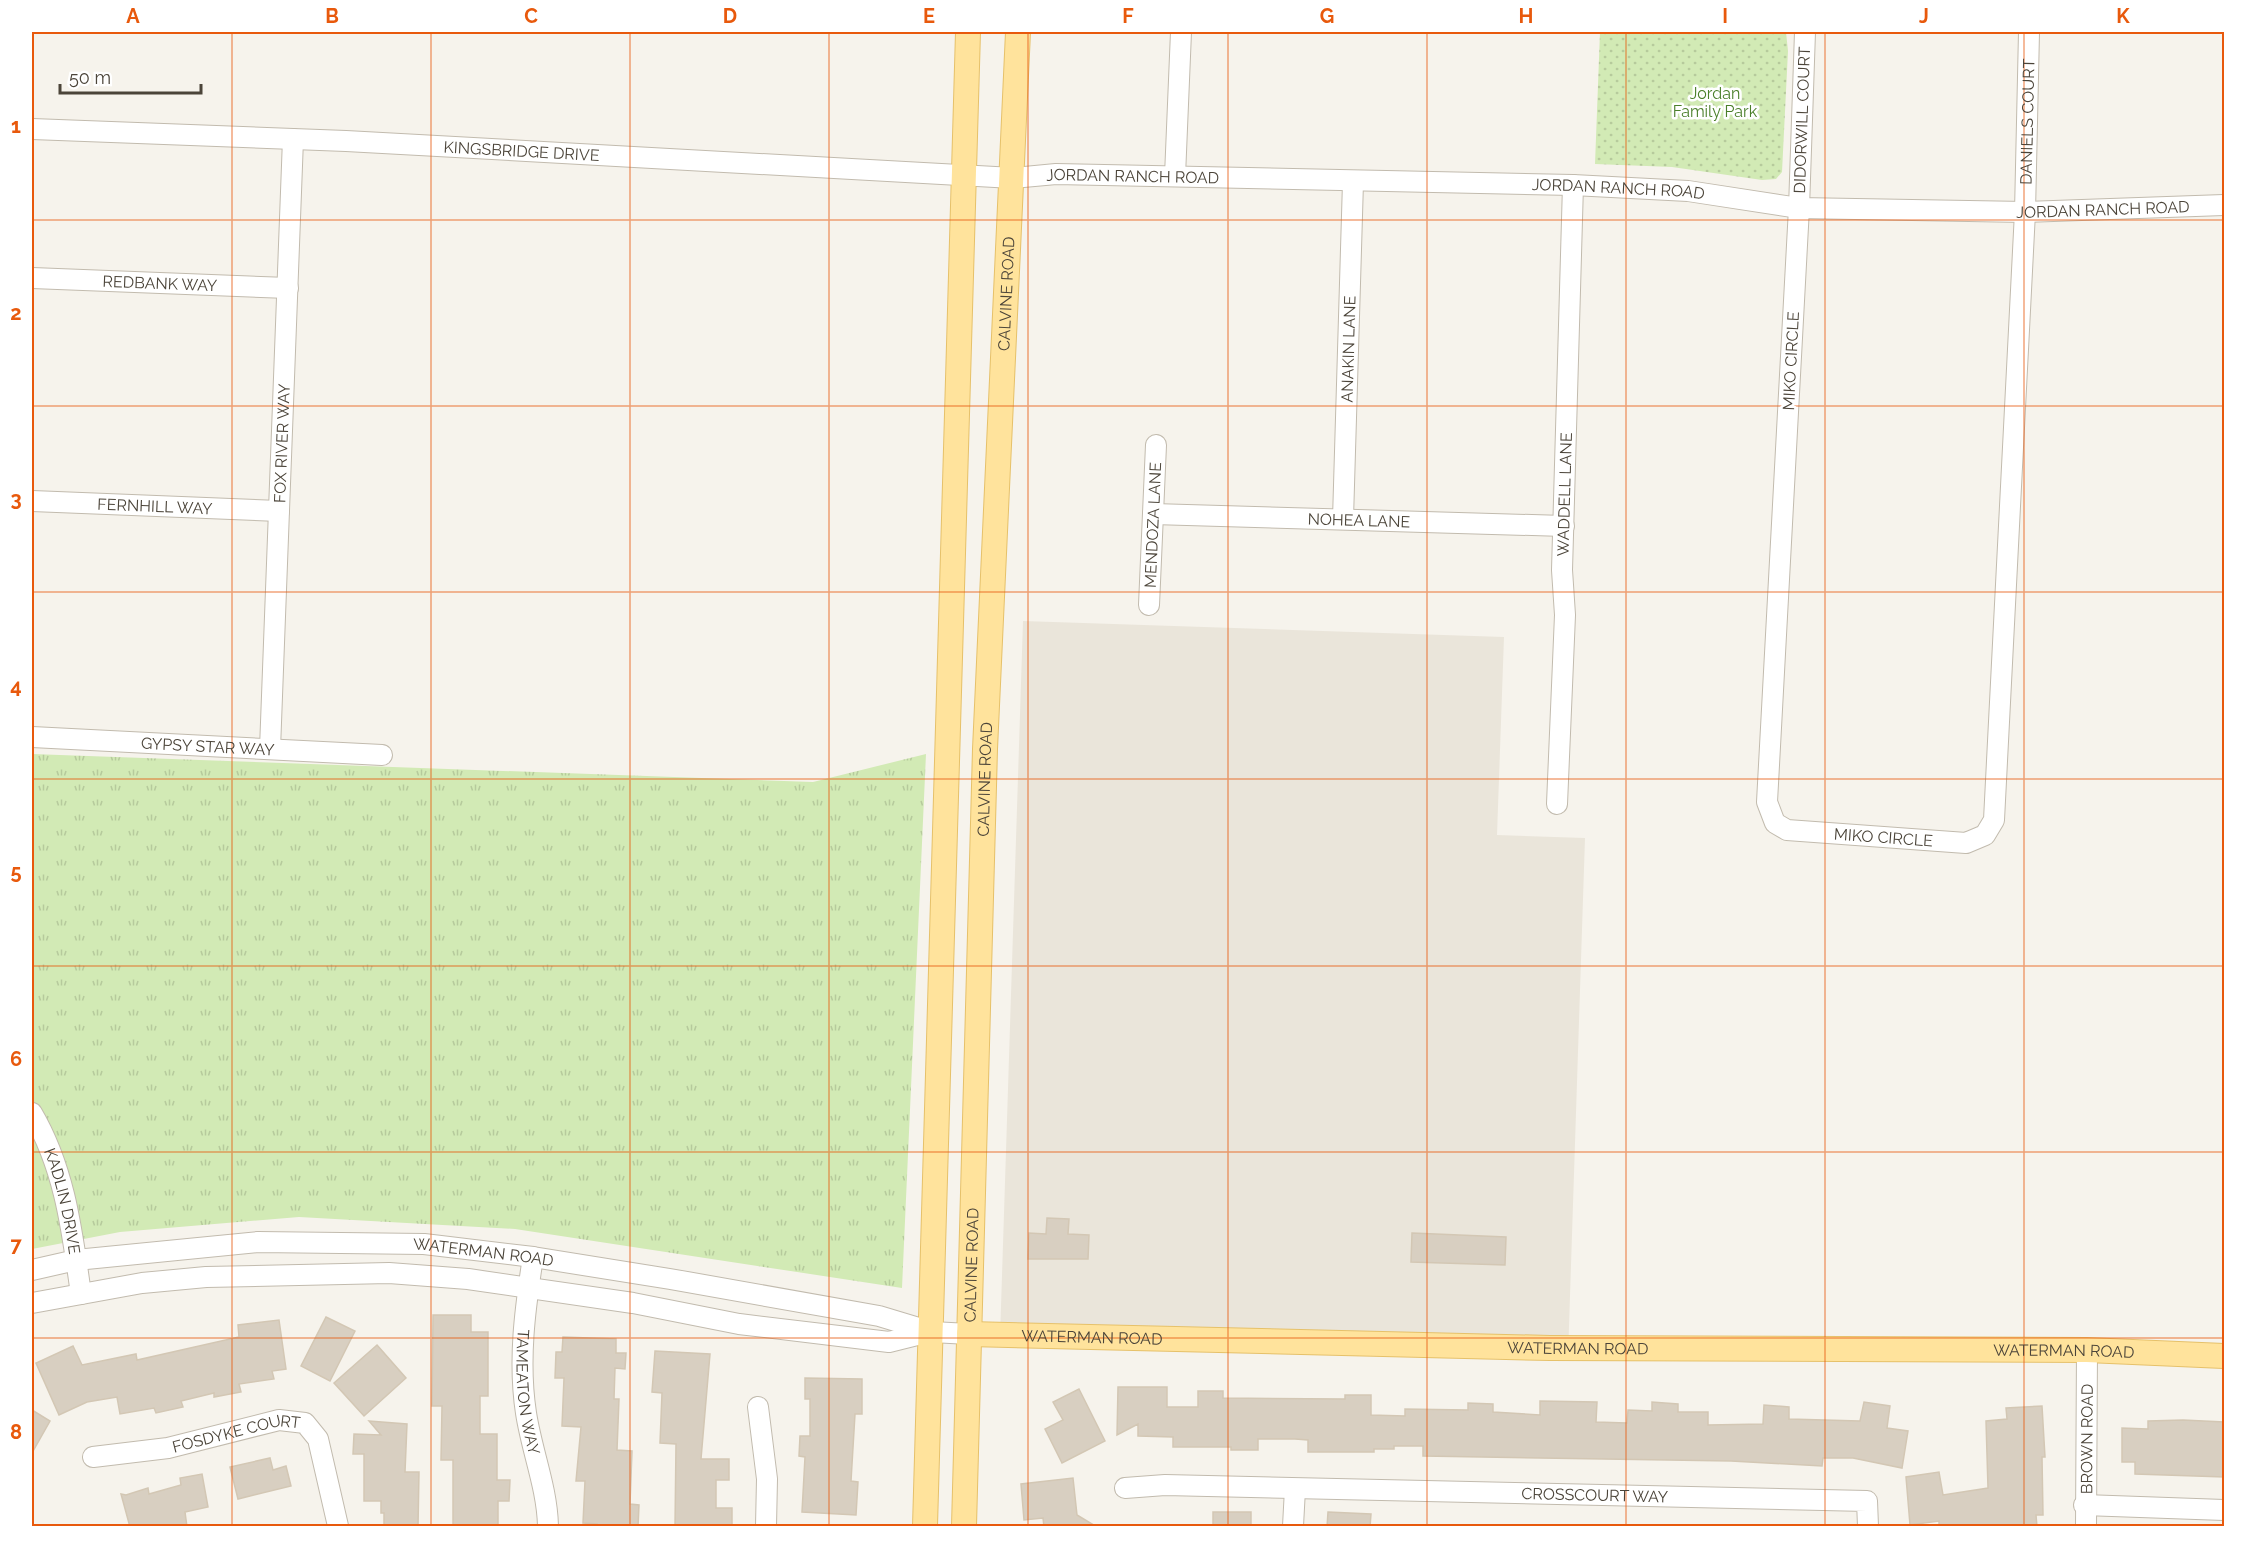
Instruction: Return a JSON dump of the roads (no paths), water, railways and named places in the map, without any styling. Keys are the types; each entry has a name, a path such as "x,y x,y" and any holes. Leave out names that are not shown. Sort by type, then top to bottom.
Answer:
{"main road":[{"path":"926,1527 962,174 968,32"},
{"name":"CALVINE ROAD","path":"964,1527 985,749 1018,32"},
{"name":"WATERMAN ROAD","path":"969,1334 1538,1348 2087,1350 2224,1356"}],"street":[{"path":"1175,176 1180,32"},
{"name":"DIDORWILL COURT","path":"1799,208 1805,32"},
{"name":"DANIELS COURT","path":"2025,212 2029,32"},
{"name":"KINGSBRIDGE DRIVE","path":"32,129 293,139 1013,178"},
{"name":"FOX RIVER WAY","path":"270,749 293,139"},
{"name":"JORDAN RANCH ROAD","path":"1013,178 1056,174 1573,185 1688,191 1799,208 2025,212 2224,205"},
{"name":"ANAKIN LANE","path":"1343,519 1353,182"},
{"name":"WADDELL LANE","path":"1557,804 1565,615 1562,570 1573,185"},
{"name":"MIKO CIRCLE","path":"1799,208 1767,802 1775,823 1788,830 1966,843 1985,835 1994,820 2025,212"},
{"name":"REDBANK WAY","path":"32,278 288,288"},
{"name":"MENDOZA LANE","path":"1149,605 1156,445"},
{"name":"FERNHILL WAY","path":"32,501 279,511"},
{"name":"NOHEA LANE","path":"1153,514 1564,526"},
{"name":"GYPSY STAR WAY","path":"32,737 382,754"},
{"name":"KADLIN DRIVE","path":"32,1113 57,1167 67,1200 81,1294"},
{"name":"WATERMAN ROAD","path":"32,1270 76,1260 258,1242 424,1244 533,1257 879,1316 932,1332 969,1334"},
{"name":"TAMEATON WAY","path":"533,1257 522,1347 522,1379 526,1416 542,1475 548,1527"},
{"name":"WATERMAN ROAD","path":"32,1304 142,1283 206,1277 389,1273 468,1279 633,1303 739,1324 889,1342 932,1332"},
{"name":"BROWN ROAD","path":"2086,1527 2084,1505 2087,1350"},
{"path":"758,1407 768,1479 766,1527"},
{"name":"FOSDYKE COURT","path":"93,1457 168,1448 279,1420 305,1423 318,1439 338,1527"},
{"path":"1125,1488 1165,1485 1295,1490 1293,1527"},
{"name":"CROSSCOURT WAY","path":"1295,1490 1867,1501 1869,1527"},
{"path":"2084,1505 2224,1510"}],"park label":[{"name":"Jordan Family Park","path":"1715,102"}]}
